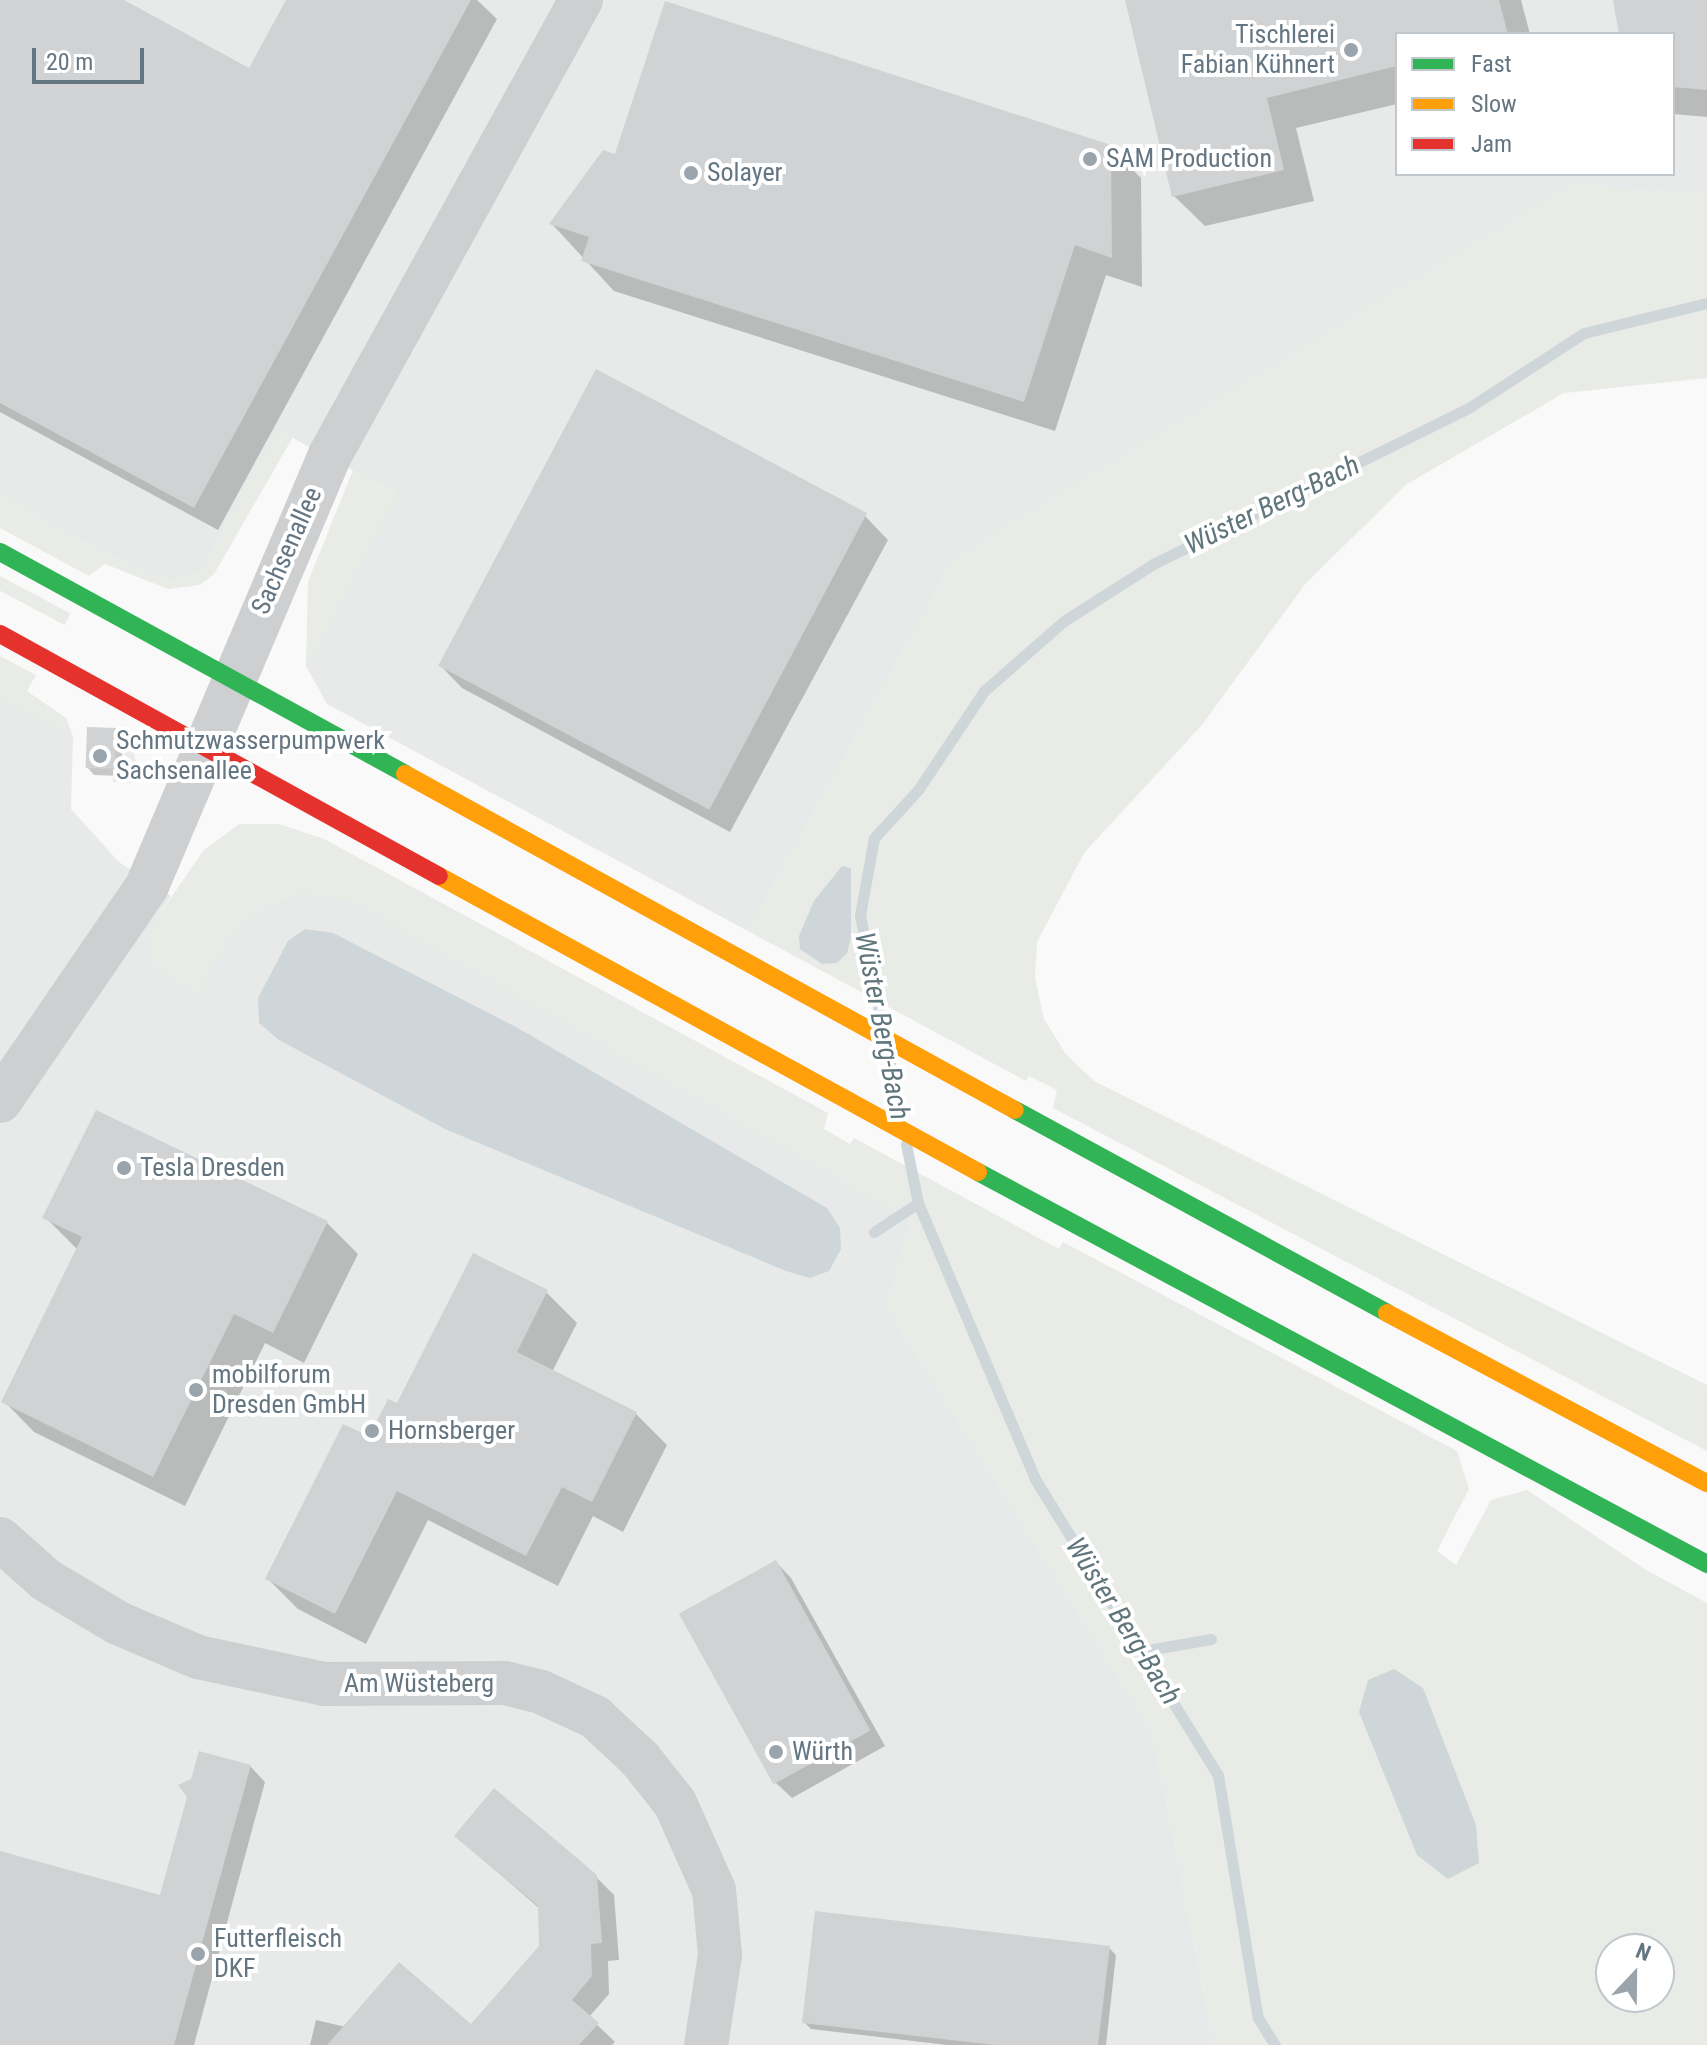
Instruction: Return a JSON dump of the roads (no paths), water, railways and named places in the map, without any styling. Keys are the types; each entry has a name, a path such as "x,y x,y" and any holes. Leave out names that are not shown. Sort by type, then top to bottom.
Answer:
{"main road":[{"path":"0,552 1010,1108 1707,1483"},
{"path":"0,634 1020,1195 1707,1564"}],"street":[{"name":"Sachsenallee","path":"0,1101 147,886 330,455 581,0"},
{"name":"Am Wüsteberg","path":"0,1539 46,1580 118,1623 198,1657 324,1684 505,1683 541,1692 595,1717 640,1759 675,1803 714,1890 720,1955 706,2045"}],"waterway":[{"name":"Wüster Berg-Bach","path":"881,1022 860,915 874,838 918,790 984,691 1064,621 1153,564 1470,407 1584,333 1707,303"},
{"name":"Wüster Berg-Bach","path":"888,1054 900,1116"},
{"name":"Wüster Berg-Bach","path":"906,1144 918,1203 1035,1479 1218,1775 1258,2018 1275,2045"},
{"path":"874,1232 918,1203"},
{"path":"1142,1651 1211,1639"}],"place":[{"name":"Tischlerei Fabian Kühnert","path":"1351,50"},
{"name":"SAM Production","path":"1090,159"},
{"name":"Solayer","path":"691,173"},
{"name":"Schmutzwasserpumpwerk Sachsenallee","path":"100,756"},
{"name":"Tesla Dresden","path":"124,1168"},
{"name":"mobilforum Dresden GmbH","path":"196,1390"},
{"name":"Hornsberger","path":"372,1431"},
{"name":"Würth","path":"776,1752"},
{"name":"Futterfleisch DKF","path":"198,1954"}]}
